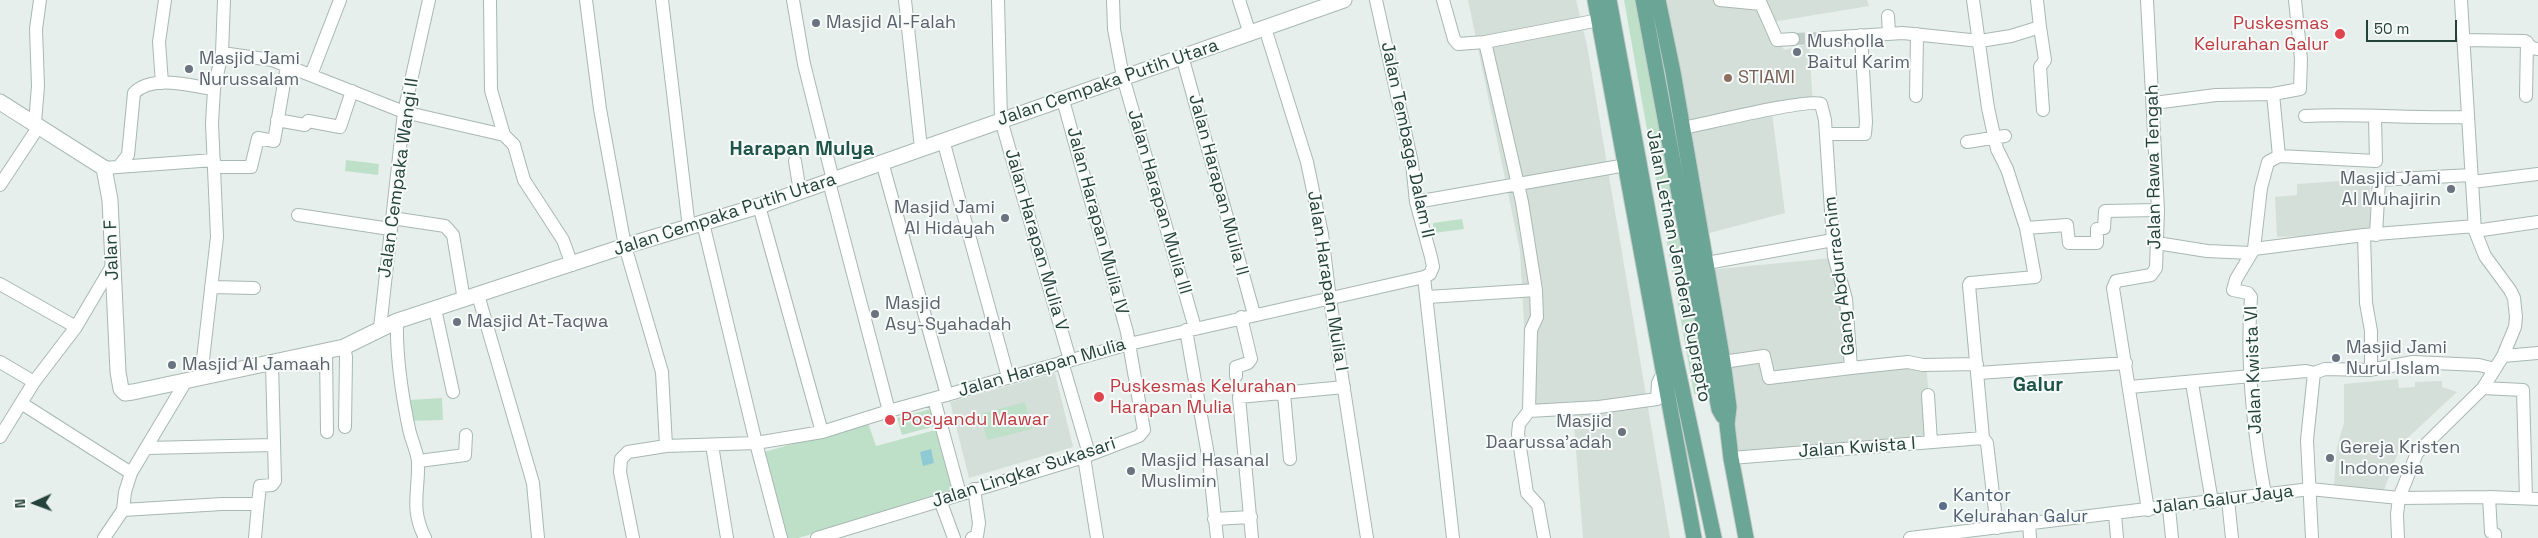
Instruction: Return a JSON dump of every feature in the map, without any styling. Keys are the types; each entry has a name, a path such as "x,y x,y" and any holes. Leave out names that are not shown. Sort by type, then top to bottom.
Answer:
{"main road":[{"name":"Jalan Letnan Jenderal Suprapto","path":"1595,0 1694,538"},
{"name":"Jalan Letnan Jenderal Suprapto","path":"1610,0 1673,347 1714,538"},
{"name":"Jalan Letnan Jenderal Suprapto","path":"1643,0 1719,409 1727,424"},
{"name":"Jalan Letnan Jenderal Suprapto","path":"1658,0 1707,263 1729,407 1727,424 1731,458 1746,538"}],"street":[{"path":"0,186 37,124 36,29 40,0"},
{"path":"162,83 159,42 165,0"},
{"path":"201,377 217,237 214,164 214,89 222,53 224,0"},
{"name":"Jalan Cempaka Wangi II","path":"380,328 404,112 429,0"},
{"path":"490,0 492,90 504,135 514,145 524,180 563,240 572,265"},
{"path":"586,0 600,108 625,246 662,372 666,446"},
{"path":"662,0 696,225 781,538"},
{"path":"793,0 804,64 831,181 889,411"},
{"path":"905,0 921,148"},
{"name":"Jalan Harapan Mulia V","path":"998,0 1001,120 1066,361 1086,456 1097,538"},
{"name":"Jalan Harapan Mulia III","path":"1113,0 1114,29 1123,77 1191,329 1209,461 1217,538"},
{"path":"1239,0 1250,34"},
{"name":"Jalan Tembaga Dalam II","path":"1376,0 1412,163 1416,202 1433,267 1430,274 1424,277 1428,297 1453,538"},
{"path":"1443,0 1454,39 1458,44 1485,42 1599,20"},
{"path":"1720,0 1760,2 1764,7 1777,40 1793,40"},
{"path":"1974,0 1988,108 2000,136 2026,228 2034,277 1970,283 1969,287 1983,438 1987,443 1997,528"},
{"path":"2036,0 2045,60 2040,66 2043,110"},
{"name":"Jalan Rawa Tengah","path":"2147,0 2154,103 2158,210 2155,273 2116,281 2113,288 2148,510"},
{"path":"2154,103 2216,95 2273,94 2300,89 2301,59 2295,0"},
{"path":"2398,538 2397,514 2399,498 2422,444 2482,388 2504,356 2516,317 2514,298 2485,256 2475,229 2461,0"},
{"name":"Jalan Cempaka Putih Utara","path":"186,381 344,347 397,321 625,246 759,206 1339,1"},
{"path":"312,75 339,4"},
{"path":"1888,16 1889,34"},
{"path":"1823,38 1917,34 1980,41 2011,36 2040,27"},
{"name":"Jalan Harapan Mulia I","path":"1265,28 1306,162 1322,234 1330,299 1367,538"},
{"path":"1916,96 1917,34"},
{"path":"1826,134 1864,134 1866,122 1862,36"},
{"path":"2464,40 2533,46 2526,96"},
{"path":"1485,42 1529,235 1536,290 1537,317 1530,330 1529,411 1519,424 1518,434 1527,493 1538,505 1544,538"},
{"path":"222,53 272,60 404,112 504,135"},
{"name":"Jalan Harapan Mulia II","path":"1182,56 1247,316 1251,359 1248,363 1236,367 1236,376"},
{"path":"0,102 104,168 120,165 214,164 251,168 258,138 274,141 287,66"},
{"path":"120,165 128,155 134,93 140,87 162,83 214,89"},
{"path":"277,120 305,125 308,121 340,128 352,91"},
{"path":"2273,94 2279,156 2376,161 2375,117"},
{"name":"Jalan Harapan Mulia IV","path":"1063,100 1129,344"},
{"name":"Gang Abdurrachim","path":"1683,128 1815,102 1822,106 1826,134 1834,256 1846,299 1851,368 1908,362 1977,369 2126,363"},
{"path":"2305,116 2340,114 2375,117 2468,117"},
{"path":"1967,142 2000,136"},
{"path":"943,140 1008,378"},
{"name":"Jalan Kwista VI","path":"2265,494 2255,432 2251,376 2249,324 2251,297 2248,293 2233,290 2252,251 2261,188 2268,162 2279,156"},
{"path":"795,160 800,192"},
{"path":"882,162 941,397 960,494"},
{"path":"1416,202 1626,164"},
{"name":"Jalan F","path":"104,168 110,200 112,266 121,389 125,393 148,391 186,381"},
{"path":"2369,370 2371,365 2371,331 2366,303 2370,235 2380,180 2538,174"},
{"path":"759,206 822,432"},
{"path":"2026,228 2067,225 2069,243 2096,243 2098,229 2104,228 2105,211 2158,210"},
{"path":"298,215 391,224 445,226 450,229 533,483 538,538"},
{"path":"2157,243 2208,251 2252,251 2370,235 2475,229 2538,222"},
{"path":"1707,263 1833,240"},
{"path":"0,437 34,382 76,327 112,266"},
{"path":"1330,299 1424,277"},
{"path":"0,284 76,327"},
{"path":"211,287 254,288"},
{"path":"1428,297 1536,290"},
{"name":"Jalan Harapan Mulia","path":"633,538 620,472 621,459 628,452 666,446 756,443 822,432 889,411 1129,344 1247,316 1330,299"},
{"path":"434,309 452,392"},
{"path":"397,321 404,402 414,451 418,461 416,508 418,521 425,538"},
{"name":"Jalan Lingkar Sukasari","path":"817,538 1086,456 1139,436 1144,430 1129,344"},
{"path":"344,347 345,427"},
{"path":"326,350 327,432"},
{"path":"2504,356 2538,353"},
{"path":"1723,362 1764,356 1769,378 1851,368"},
{"path":"0,362 34,382"},
{"path":"2130,387 2192,383 2306,371 2314,373 2326,369 2369,370 2412,362 2480,365 2495,369"},
{"path":"255,538 260,486 272,484 274,481 272,363"},
{"path":"1529,411 1599,407 1655,399 1658,398 1658,383 1663,373"},
{"path":"2312,538 2307,440 2314,373"},
{"path":"104,538 123,510 125,492 131,473 186,381"},
{"path":"2192,383 2212,502"},
{"path":"1252,538 1239,397 1344,387"},
{"path":"2482,388 2523,390 2532,498"},
{"path":"1284,394 1290,459"},
{"path":"1928,395 1931,442"},
{"path":"21,403 131,473"},
{"path":"418,461 465,455 466,435"},
{"name":"Jalan Kwista I","path":"1731,458 1983,438"},
{"path":"147,448 274,445"},
{"path":"712,445 727,538"},
{"path":"972,538 976,536 979,523 974,489"},
{"name":"Jalan Galur Jaya","path":"1910,538 1964,535 2029,523 2168,508 2310,489 2399,498 2489,496 2532,498"},
{"path":"2489,496 2491,532 2495,534 2495,538"},
{"path":"940,500 954,538"},
{"path":"2228,500 2232,538"},
{"path":"123,510 214,504 258,504"},
{"path":"2168,508 2172,538"},
{"path":"2115,514 2117,538"},
{"path":"1214,519 1251,517"},
{"path":"2029,523 2030,538"}],"shaded area":[{"path":"1468,0 1576,0 1587,45 1670,538 1583,538 1572,401 1529,413 1520,251"},
{"path":"1658,0 1867,0 1869,6 1772,22 1784,50 1809,44 1813,103 1772,113 1785,213 1702,235"},
{"path":"2370,179 2370,233 2277,237 2275,197 2297,195 2297,184"},
{"path":"1832,258 1853,371 1926,361 1932,439 1731,458 1708,270"},
{"path":"1055,373 1073,447 969,478 950,402"},
{"path":"2398,379 2399,388 2415,387 2415,382 2442,381 2442,387 2457,392 2401,444 2383,493 2334,485 2337,447 2344,423 2344,384"}],"green space":[{"path":"1624,0 1636,0 1710,392 1694,394"},
{"path":"346,160 379,164 378,175 345,171"},
{"path":"1462,219 1464,229 1434,233 1433,223"},
{"path":"442,398 443,420 410,421 409,400"},
{"path":"1025,402 1032,429 987,440 980,414"},
{"path":"934,408 939,425 902,435 897,418"},
{"path":"868,423 876,446 939,429 955,492 798,538 786,538 764,452"}],"water":[{"path":"931,449 934,463 923,466 920,452"}],"tunnel":[{"path":"1793,39 1823,38"}],"place":[{"name":"Masjid Al-Falah","path":"816,23"},
{"name":"Puskesmas Kelurahan Galur","path":"2340,34"},
{"name":"Musholla Baitul Karim","path":"1797,52"},
{"name":"Masjid Jami Nurussalam","path":"189,69"},
{"name":"STIAMI","path":"1728,78"},
{"name":"Masjid Jami Al Muhajirin","path":"2451,189"},
{"name":"Masjid Jami Al Hidayah","path":"1005,218"},
{"name":"Masjid Asy-Syahadah","path":"875,314"},
{"name":"Masjid At-Taqwa","path":"457,322"},
{"name":"Masjid Jami Nurul Islam","path":"2336,358"},
{"name":"Masjid Al Jamaah","path":"172,365"},
{"name":"Puskesmas Kelurahan Harapan Mulia","path":"1099,397"},
{"name":"Posyandu Mawar","path":"890,420"},
{"name":"Masjid Daarussa'adah","path":"1622,432"},
{"name":"Gereja Kristen Indonesia","path":"2330,458"},
{"name":"Masjid Hasanal Muslimin","path":"1131,471"},
{"name":"Kantor Kelurahan Galur","path":"1943,506"}],"district":[{"name":"Harapan Mulya","path":"802,150"},
{"name":"Galur","path":"2038,386"}]}
